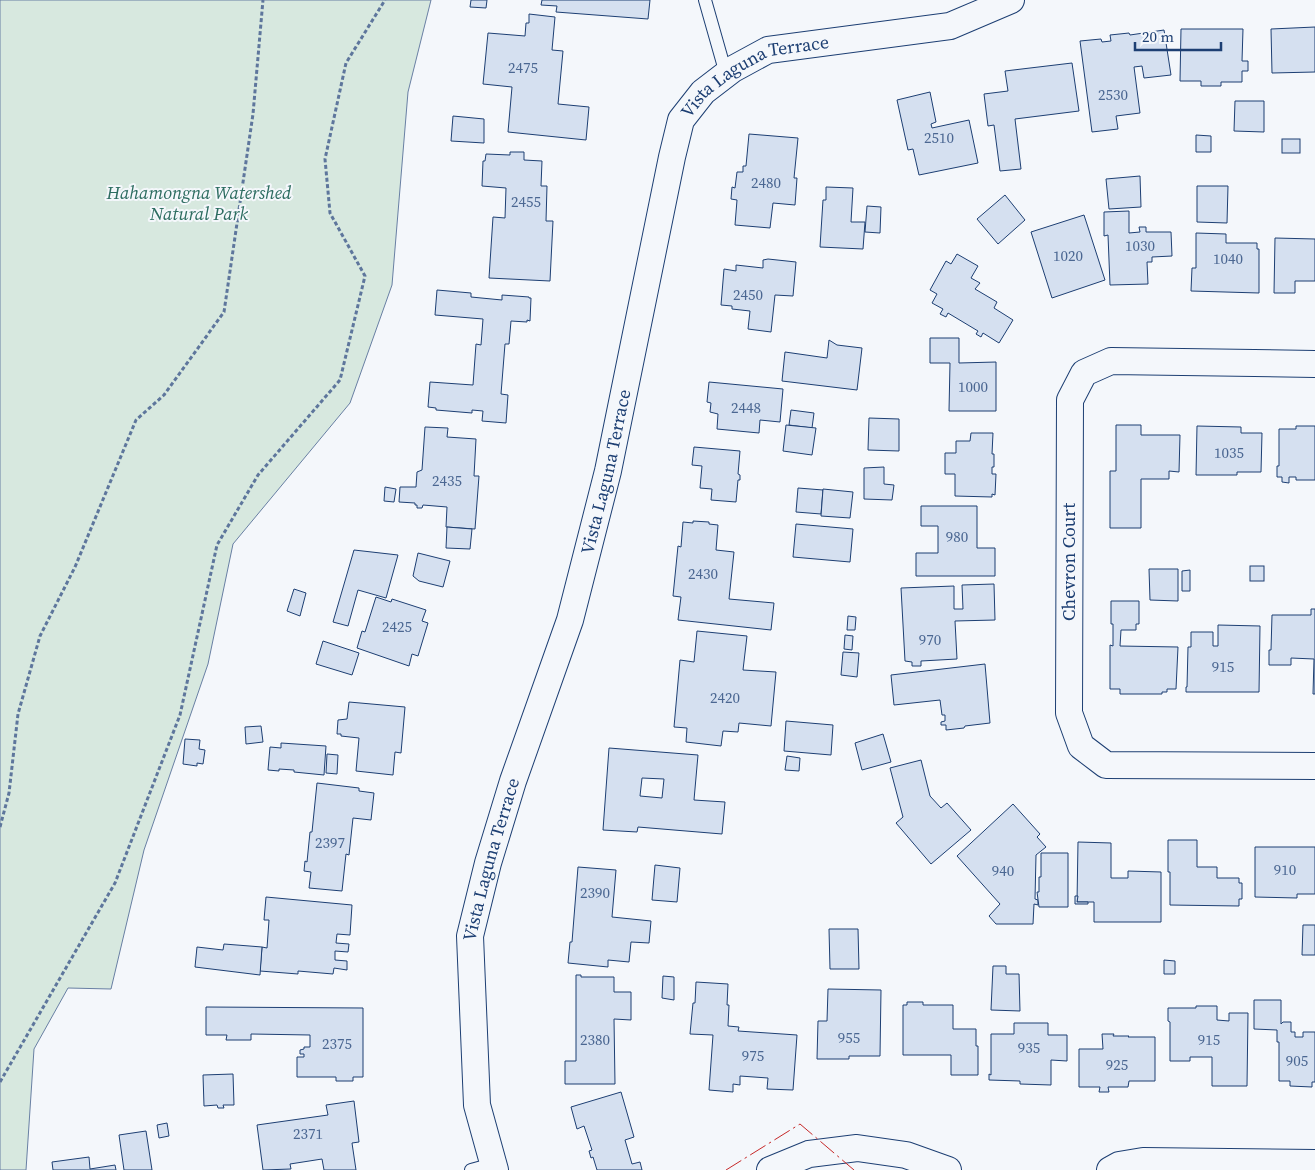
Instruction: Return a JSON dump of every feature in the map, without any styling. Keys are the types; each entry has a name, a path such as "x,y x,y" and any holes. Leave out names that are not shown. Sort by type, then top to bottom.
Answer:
{"street":[{"name":"Vista Laguna Terrace","path":"486,1168 477,1105 470,936 488,862 572,611 608,471 670,166 682,120 702,92 726,74 768,50 950,26 1011,0"},
{"name":"Chevron Court","path":"1315,364 1111,361 1084,373 1070,400 1068,713 1081,746 1106,765 1315,766"},
{"path":"770,1170 808,1154 857,1148 906,1155 948,1170"},
{"path":"1110,1170 1119,1165 1143,1161 1315,1163"}],"lane":[{"path":"705,0 726,74"}],"path":[{"path":"0,827 9,793 18,714 40,636 75,568 136,420 164,395 224,312 253,114 263,0"},
{"path":"0,1082 115,883 180,715 216,545 258,475 340,380 365,276 330,213 325,159 346,63 385,0"}],"green space":[{"name":"Hahamongna Watershed Natural Park","path":"0,0 431,0 408,92 392,285 350,403 233,544 208,664 144,850 111,989 68,988 34,1049 26,1170 0,1170"}],"building":[{"path":"471,0 487,0 486,8 470,7"},
{"path":"542,0 650,0 648,19 556,12 557,6 541,5"},
{"path":"529,14 555,17 552,50 563,51 558,104 589,107 586,140 508,132 512,87 483,84 488,33 525,36 526,23 529,23"},
{"path":"1315,27 1315,72 1272,73 1271,29"},
{"path":"1181,29 1243,29 1242,61 1248,61 1248,71 1242,71 1242,82 1221,82 1221,86 1201,86 1201,81 1180,81"},
{"path":"1164,30 1171,75 1144,78 1142,66 1134,67 1140,113 1116,116 1118,129 1092,132 1080,41 1101,39 1102,42 1111,41 1110,35 1129,33 1130,35"},
{"path":"1072,63 1079,111 1015,119 1021,169 1000,171 994,125 988,126 984,94 1008,91 1005,71"},
{"path":"930,92 936,122 931,124 932,128 969,120 978,163 919,175 913,149 908,150 897,100"},
{"path":"1235,101 1264,101 1264,132 1234,131"},
{"path":"453,116 484,119 484,143 451,141"},
{"path":"749,134 798,138 794,178 797,178 795,205 773,203 770,228 735,225 737,200 731,199 732,187 735,188 737,172 743,172 743,166 746,166"},
{"path":"1196,135 1211,136 1211,152 1196,152"},
{"path":"1282,139 1300,139 1300,153 1282,153"},
{"path":"510,152 524,152 524,160 542,161 541,186 547,186 546,221 553,221 550,281 489,278 493,217 505,218 506,188 482,186 483,161 485,161 486,154 510,155"},
{"path":"1140,176 1141,207 1109,209 1106,179"},
{"path":"1197,186 1228,186 1227,223 1197,222"},
{"path":"826,187 853,188 851,222 865,222 863,249 820,247 823,200 826,200"},
{"path":"1005,195 1025,220 998,244 977,219"},
{"path":"867,206 881,207 880,233 865,232"},
{"path":"1129,211 1129,233 1140,232 1139,227 1146,227 1146,232 1171,232 1172,256 1152,257 1152,262 1147,262 1148,284 1110,285 1108,235 1104,236 1104,212"},
{"path":"1084,215 1105,280 1052,298 1031,232"},
{"path":"1196,233 1226,234 1226,243 1257,243 1257,249 1259,249 1259,293 1191,291 1192,268 1196,268"},
{"path":"1275,238 1315,239 1315,281 1295,281 1295,293 1274,293"},
{"path":"957,254 978,266 971,278 980,283 975,289 997,302 994,308 1013,320 999,343 983,333 981,337 976,334 978,331 948,313 946,317 940,314 943,309 932,303 937,294 930,290 946,261 951,264"},
{"path":"763,260 796,262 793,296 775,295 771,332 748,329 750,311 732,309 732,306 721,305 724,269 736,271 736,265 763,268"},
{"path":"437,290 471,293 471,297 502,300 502,295 531,298 530,321 511,321 509,344 505,344 501,394 508,395 506,423 482,421 483,411 472,410 472,413 436,410 436,408 428,407 430,382 473,385 476,344 481,345 483,319 435,315"},
{"path":"930,338 959,338 959,363 996,362 996,411 949,411 950,363 930,363"},
{"path":"829,340 837,345 862,348 857,390 782,381 785,352 827,358"},
{"path":"709,382 783,389 780,422 760,420 759,433 717,429 718,414 710,412 711,403 707,402"},
{"path":"791,410 814,413 812,428 789,425"},
{"path":"869,418 899,419 899,451 868,450"},
{"path":"786,425 816,428 812,455 783,451"},
{"path":"1116,425 1141,425 1141,435 1180,435 1179,472 1169,471 1169,479 1141,479 1141,528 1110,528 1110,471 1116,471"},
{"path":"1197,426 1241,427 1241,433 1262,433 1261,472 1237,472 1237,475 1196,475"},
{"path":"1296,426 1315,426 1315,480 1296,480 1296,477 1289,477 1289,483 1282,482 1282,477 1277,477 1277,466 1279,466 1279,429 1296,429"},
{"path":"425,427 448,428 447,437 476,439 474,476 479,476 475,529 446,527 447,507 423,505 422,508 417,508 415,503 399,502 400,487 416,487 417,472 422,470"},
{"path":"971,433 993,433 992,454 994,454 994,467 992,467 992,474 996,474 995,495 992,494 992,497 955,496 955,474 945,474 945,453 956,453 956,441 970,441"},
{"path":"694,447 740,451 738,474 740,475 740,480 738,480 736,502 711,500 712,489 700,488 702,466 692,465"},
{"path":"884,467 884,484 894,485 892,500 864,499 864,468"},
{"path":"385,487 396,489 394,502 384,501"},
{"path":"798,488 823,490 821,514 796,512"},
{"path":"823,489 853,492 850,518 821,516"},
{"path":"921,506 977,506 977,548 995,548 995,576 916,576 916,553 938,553 938,526 921,526"},
{"path":"693,521 709,522 709,524 718,525 716,550 734,552 729,599 774,603 771,630 678,620 681,597 673,596 678,546 681,547 683,522 693,523"},
{"path":"796,524 853,529 850,562 793,557"},
{"path":"447,527 472,529 470,549 446,548"},
{"path":"354,550 398,555 386,598 358,590 348,626 333,622"},
{"path":"418,553 450,561 443,587 419,581 413,576"},
{"path":"1250,566 1264,566 1264,581 1250,581"},
{"path":"1149,569 1178,569 1178,601 1150,600"},
{"path":"1190,570 1190,591 1182,591 1182,571"},
{"path":"994,584 995,620 955,621 957,659 921,661 921,666 912,666 912,662 905,661 901,588 954,586 954,609 963,609 962,585"},
{"path":"294,589 306,593 300,616 287,611"},
{"path":"376,597 391,602 392,599 426,610 422,621 428,623 418,656 412,654 409,666 357,648 362,631 365,632"},
{"path":"1111,601 1139,601 1139,624 1136,624 1136,630 1121,630 1120,646 1178,647 1176,689 1167,689 1167,692 1162,692 1162,694 1120,694 1120,689 1110,689 1110,645 1113,646"},
{"path":"1311,609 1315,609 1315,694 1313,694 1314,659 1291,658 1291,665 1269,665 1272,615 1311,615"},
{"path":"848,616 856,617 855,630 847,630"},
{"path":"1218,625 1260,626 1259,692 1186,692 1188,647 1191,647 1191,632 1213,632 1213,646 1218,646"},
{"path":"697,631 747,636 743,670 776,672 771,726 739,723 738,732 723,731 721,746 686,742 687,728 674,727 680,660 694,662"},
{"path":"845,635 853,636 852,650 844,649"},
{"path":"323,641 359,653 352,675 316,664"},
{"path":"843,652 859,653 857,677 841,675"},
{"path":"985,664 990,723 946,730 946,725 941,725 941,722 945,721 945,715 942,715 940,700 894,705 891,675"},
{"path":"349,702 405,707 401,753 395,752 393,775 356,771 359,738 337,734 338,720 347,719"},
{"path":"786,721 833,725 831,755 784,751"},
{"path":"261,726 263,742 246,744 245,727"},
{"path":"883,734 891,762 862,770 855,743"},
{"path":"185,739 200,740 199,749 205,750 203,764 197,763 197,766 183,764"},
{"path":"281,743 326,746 324,775 294,772 294,770 268,770 270,747 281,748"},
{"path":"609,748 698,755 694,800 725,802 722,834 638,827 637,832 603,830","holes":["642,778 664,779 662,798 640,796"]},
{"path":"327,754 338,755 337,774 326,773"},
{"path":"787,756 800,758 799,771 785,770"},
{"path":"921,760 930,796 941,808 947,803 971,830 931,864 896,823 903,817 890,768"},
{"path":"317,783 359,788 359,791 374,793 371,820 353,818 349,855 346,854 342,891 309,888 311,872 304,871 305,861 307,862 310,832 312,832"},
{"path":"1013,804 1040,834 1037,837 1046,847 1036,855 1035,899 1038,900 1038,905 1034,904 1033,924 996,924 989,916 1000,904 957,856"},
{"path":"1168,840 1197,840 1197,867 1217,867 1217,878 1239,878 1239,883 1242,883 1242,899 1239,899 1239,906 1170,905"},
{"path":"1078,842 1111,843 1111,878 1128,878 1128,871 1161,872 1161,922 1094,922 1094,902 1077,902"},
{"path":"1255,847 1315,847 1315,894 1297,894 1297,898 1255,897"},
{"path":"1041,853 1068,853 1068,907 1039,907 1037,892 1039,892 1039,877 1041,877"},
{"path":"655,865 680,868 677,902 652,900"},
{"path":"578,867 616,870 612,917 651,921 649,943 631,942 629,962 608,960 608,967 568,963 570,942 572,942"},
{"path":"1075,896 1078,896 1077,902 1088,902 1088,904 1075,904"},
{"path":"266,897 352,905 350,935 337,934 336,943 349,944 348,952 335,951 335,960 347,961 347,970 334,968 333,974 298,971 298,974 260,971 262,947 267,948 269,920 264,920"},
{"path":"1303,925 1315,925 1315,955 1302,955"},
{"path":"829,929 858,929 859,969 830,969"},
{"path":"224,944 262,947 260,975 195,967 197,947 223,950"},
{"path":"1164,960 1175,961 1175,974 1164,974"},
{"path":"993,966 1006,966 1006,974 1019,974 1020,1011 991,1010"},
{"path":"576,975 581,975 581,977 614,977 614,992 631,992 631,1020 614,1019 615,1084 565,1084 565,1061 576,1061"},
{"path":"663,976 674,977 674,1000 662,998"},
{"path":"696,982 728,984 728,1026 739,1027 738,1031 797,1035 793,1090 767,1089 768,1078 740,1076 740,1085 733,1084 733,1092 709,1090 713,1035 690,1034"},
{"path":"828,989 881,990 880,1056 849,1056 849,1059 817,1059 818,1021 827,1021"},
{"path":"1254,1000 1281,1000 1281,1024 1283,1022 1291,1022 1291,1032 1295,1032 1295,1037 1303,1037 1303,1032 1315,1032 1315,1082 1312,1082 1312,1087 1290,1086 1290,1081 1279,1081 1279,1042 1277,1042 1277,1030 1254,1029"},
{"path":"907,1002 923,1002 923,1005 953,1005 953,1029 976,1029 978,1075 951,1075 951,1055 903,1055 903,1005 907,1005"},
{"path":"1196,1006 1217,1006 1217,1020 1229,1021 1229,1013 1248,1013 1247,1086 1212,1086 1212,1057 1190,1057 1190,1061 1170,1061 1168,1008 1196,1008"},
{"path":"206,1007 363,1008 363,1077 353,1077 353,1081 336,1081 336,1077 297,1077 297,1057 304,1057 304,1054 300,1054 300,1050 304,1049 304,1047 310,1047 310,1035 251,1034 251,1040 226,1040 227,1035 206,1035"},
{"path":"1014,1023 1048,1023 1048,1035 1067,1035 1067,1061 1051,1060 1051,1085 989,1080 989,1074 991,1075 991,1034 1014,1034"},
{"path":"1102,1034 1128,1037 1155,1037 1155,1081 1129,1081 1128,1087 1108,1087 1109,1092 1099,1092 1100,1087 1079,1087 1079,1049 1103,1049"},
{"path":"233,1074 234,1105 223,1105 224,1108 218,1108 217,1105 204,1106 203,1075"},
{"path":"621,1092 634,1137 625,1140 632,1164 640,1162 642,1170 597,1170 593,1157 591,1158 589,1151 592,1150 584,1126 577,1129 571,1107"},
{"path":"354,1101 359,1142 352,1143 356,1170 324,1170 322,1159 290,1164 291,1169 263,1170 257,1125 328,1115 326,1105"},
{"path":"167,1123 169,1136 159,1138 157,1125"},
{"path":"146,1131 152,1170 124,1170 119,1135"},
{"path":"89,1157 90,1169 115,1165 116,1170 53,1170 52,1162"}],"power":[{"path":"726,1170 800,1124 854,1170"}]}
